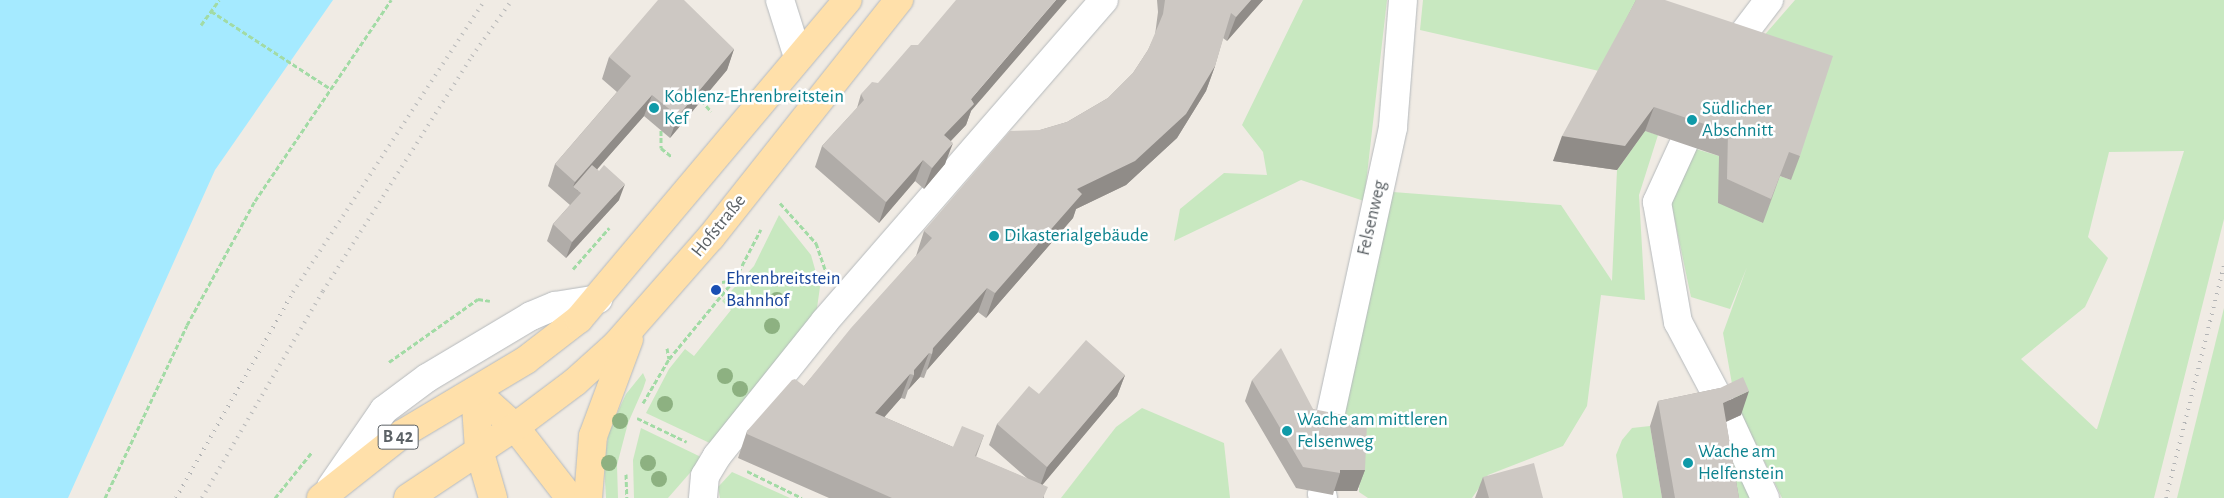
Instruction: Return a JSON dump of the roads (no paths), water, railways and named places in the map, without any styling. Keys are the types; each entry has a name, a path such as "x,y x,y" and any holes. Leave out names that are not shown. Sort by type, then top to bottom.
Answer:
{"main road":[{"name":"B 42","path":"325,495 402,434 526,360 579,319 598,299 798,57 848,0"},
{"name":"Hofstraße","path":"408,498 515,427 575,382 634,326 711,236 898,0"},
{"path":"588,498 593,436 634,326"},
{"path":"475,391 515,427 570,498"},
{"path":"475,391 479,450 493,498"}],"lane":[{"path":"780,0 798,57"},
{"path":"703,498 705,476 717,456 825,321 1104,0"},
{"name":"Felsenweg","path":"1326,435 1393,126 1404,0"},
{"path":"1731,50 1770,0"},
{"path":"1684,144 1657,202 1678,322 1726,413 1765,498"},
{"path":"325,495 384,410 427,378 531,316 555,306 598,299"}],"water":[{"path":"0,0 333,0 215,170 68,498 0,498"}],"railway":[{"path":"176,498 293,292 485,0"},
{"path":"202,498 323,291 472,56 512,0"},
{"path":"2166,498 2224,265"}],"place":[{"name":"Koblenz-Ehrenbreitstein Kef","path":"654,108"},
{"name":"Südlicher Abschnitt","path":"1692,120"},
{"name":"Dikasterialgebäude","path":"994,236"},
{"name":"Ehrenbreitstein Bahnhof","path":"716,290"},
{"name":"Wache am mittleren Felsenweg","path":"1287,431"},
{"name":"Wache am Helfenstein","path":"1688,463"}]}
